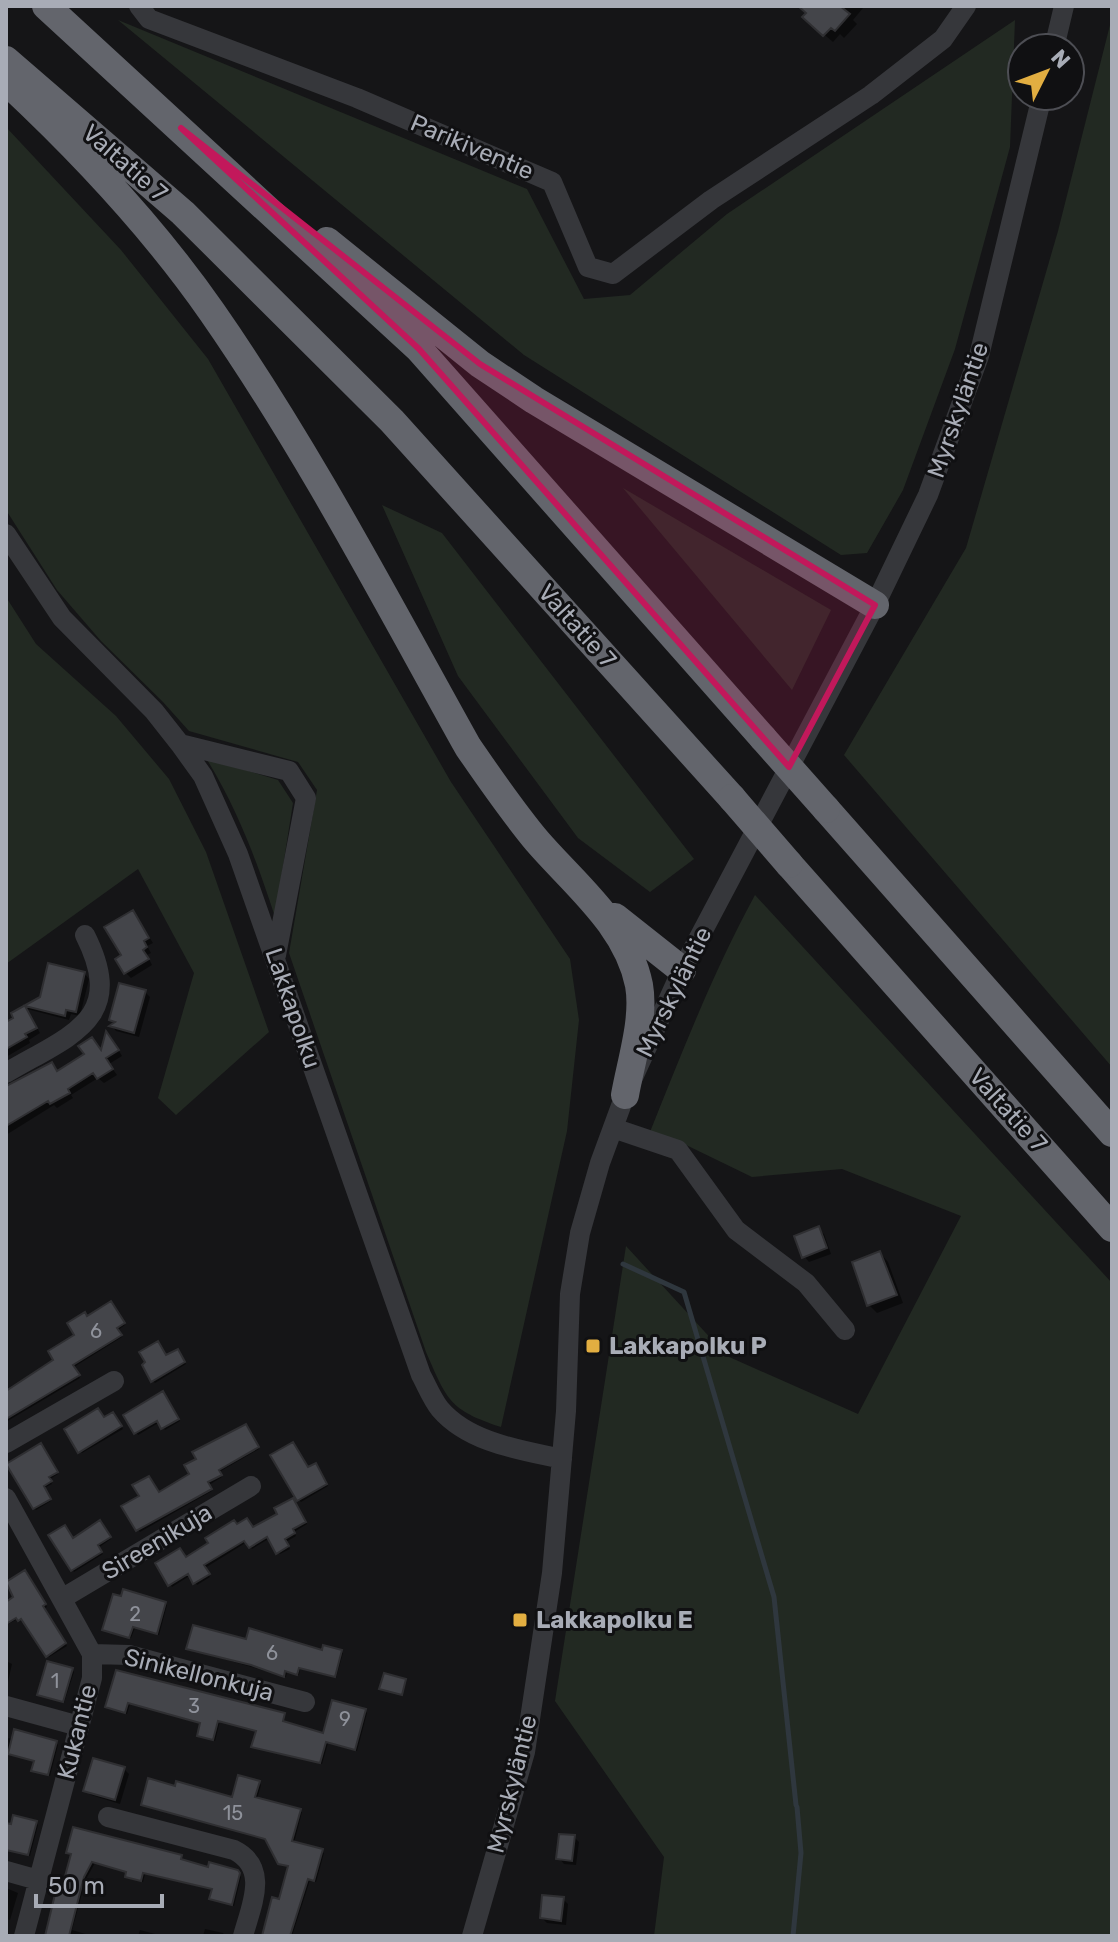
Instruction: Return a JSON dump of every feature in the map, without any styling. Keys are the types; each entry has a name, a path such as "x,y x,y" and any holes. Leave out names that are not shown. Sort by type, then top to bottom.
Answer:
{"highway":[{"path":"46,6 419,349 1112,1133"},
{"name":"Valtatie 7","path":"6,60 183,213 392,421 732,798 1112,1228"},
{"path":"6,81 95,170 210,310 287,425 468,747 502,797 538,842 590,896 682,970"},
{"path":"181,128 265,190 480,364 547,409 875,605"},
{"path":"590,896 627,948 639,987 638,1021 625,1095"}],"street":[{"name":"Parikiventie","path":"139,6 149,19 357,98 552,182 588,267 613,274 711,200 871,95 943,39 966,6"},
{"path":"1058,32 1064,6"},
{"name":"Myrskyläntie","path":"472,1936 525,1752 552,1573 562,1459 570,1294 580,1233 625,1095 682,970 875,605 928,495 979,356 1038,112"},
{"name":"Lakkapolku","path":"6,534 62,618 154,711 203,776 238,854 421,1375 440,1408 468,1433 562,1459"},
{"path":"180,744 289,771 306,798 275,958"},
{"path":"6,1073 72,1033 91,1016 99,1001 101,981 98,961 85,935"},
{"path":"613,1128 678,1150 736,1230 806,1283 845,1330"},
{"path":"6,1443 114,1381"},
{"name":"Sireenikuja","path":"63,1598 251,1486"},
{"name":"Kukantie","path":"6,1498 92,1654 92,1678 24,1936"},
{"name":"Sinikellonkuja","path":"92,1654 129,1655 305,1702"},
{"path":"6,1706 79,1726"},
{"path":"108,1817 243,1854 256,1871 257,1882 243,1936"},
{"path":"6,1871 38,1880"}],"highlighted area":[{"path":"181,128 480,364 875,605 789,767 419,349"}],"shaded area":[{"path":"1112,17 1112,1067 844,755 966,548 1058,231"},
{"path":"118,20 527,189 584,299 630,295 727,214 1015,20 1015,32 1006,32 1006,112 1011,112 1010,147 955,349 903,490 867,553 841,555 524,355"},
{"path":"6,127 121,250 208,359 451,782 570,959 579,1020 567,1131 501,1427 460,1408 445,1392 433,1368 289,953 317,790 298,762 189,731 101,641 57,590 6,510"},
{"path":"623,488 831,610 792,690"},
{"path":"382,505 442,533 694,859 650,892 578,838 458,676"},
{"path":"6,597 36,644 116,716 169,779 206,852 269,1032 176,1115 158,1098 194,973 138,869 6,964"},
{"path":"206,758 278,780 293,803 275,917 245,835"},
{"path":"755,895 1112,1283 1112,1936 654,1936 664,1857 555,1701 626,1246 727,1356 858,1414 961,1216 842,1169 752,1177 684,1144 650,1132 712,982"}],"building":[{"path":"798,6 840,6 850,14 835,31 831,28 823,36 802,17 806,13"},
{"path":"133,910 149,938 144,941 147,947 143,950 149,959 124,974 115,959 121,955 104,927"},
{"path":"48,963 85,972 76,1012 66,1010 65,1016 25,1006 37,1028 6,1049 6,1022 13,1018 11,1013 40,997"},
{"path":"119,983 146,990 134,1033 109,1026 115,1022 109,1020"},
{"path":"106,1031 119,1050 106,1058 113,1069 97,1079 93,1073 68,1089 70,1093 50,1104 48,1101 6,1126 6,1086 52,1062 57,1071 84,1054 78,1046 92,1037 101,1050"},
{"path":"819,1226 827,1248 802,1258 794,1236"},
{"path":"880,1251 897,1295 867,1306 852,1262"},
{"path":"111,1301 125,1323 117,1328 122,1335 73,1365 80,1375 6,1419 6,1391 53,1360 48,1351 74,1335 67,1323 85,1312 87,1316"},
{"path":"158,1341 166,1355 178,1349 185,1362 151,1382 139,1352"},
{"path":"163,1391 179,1419 161,1429 157,1421 134,1434 123,1415"},
{"path":"98,1408 104,1417 113,1412 122,1426 78,1453 64,1429"},
{"path":"246,1424 259,1447 219,1470 222,1475 208,1482 212,1489 136,1531 121,1506 139,1496 132,1485 149,1476 159,1492 189,1474 184,1465 196,1459 192,1452"},
{"path":"293,1442 308,1467 316,1463 327,1484 297,1501 270,1455"},
{"path":"41,1443 58,1472 49,1477 52,1481 44,1486 51,1499 33,1509 6,1464"},
{"path":"293,1498 306,1522 293,1529 295,1533 285,1539 289,1546 276,1554 267,1537 249,1548 244,1541 204,1565 210,1574 193,1584 188,1574 168,1586 155,1563 180,1548 186,1557 208,1543 205,1538 234,1520 237,1524 247,1518 253,1527 277,1514 274,1508"},
{"path":"100,1520 111,1537 98,1545 102,1552 71,1571 48,1535 65,1525 73,1538"},
{"path":"25,1570 66,1643 46,1657 21,1619 18,1621 16,1618 6,1624 6,1602 13,1597 6,1582"},
{"path":"123,1589 166,1602 157,1634 133,1627 129,1638 102,1630 113,1594 121,1596"},
{"path":"193,1625 246,1639 249,1628 322,1650 323,1645 342,1650 335,1677 299,1668 297,1675 285,1671 284,1677 251,1665 186,1649"},
{"path":"47,1661 73,1668 63,1702 37,1695"},
{"path":"116,1670 285,1713 283,1721 323,1733 332,1700 366,1709 355,1750 326,1742 320,1763 251,1747 256,1731 218,1721 213,1740 197,1736 200,1723 128,1703 125,1713 105,1707"},
{"path":"384,1673 406,1679 402,1695 379,1689"},
{"path":"14,1729 57,1741 48,1775 31,1771 34,1761 8,1754"},
{"path":"93,1758 125,1767 115,1800 83,1791"},
{"path":"238,1775 260,1781 255,1797 301,1809 292,1841 323,1849 314,1881 308,1879 290,1936 262,1936 272,1897 279,1899 288,1866 278,1864 265,1839 141,1805 148,1778 175,1786 176,1781 232,1797"},
{"path":"13,1815 37,1821 28,1855 6,1850 6,1823 11,1824"},
{"path":"73,1827 182,1855 181,1859 208,1867 209,1862 238,1870 240,1873 232,1905 209,1899 212,1889 143,1873 141,1881 125,1877 126,1872 92,1862 84,1877 69,1936 45,1936 56,1890 61,1891 71,1854 66,1853"},
{"path":"559,1834 575,1835 572,1861 556,1859"},
{"path":"542,1895 564,1897 561,1921 540,1918"}],"waterway":[{"path":"623,1264 684,1292 774,1597 796,1805"},
{"path":"793,1936 801,1853 797,1807"}],"place":[{"name":"Lakkapolku P","path":"593,1346"},
{"name":"Lakkapolku E","path":"520,1620"}]}
